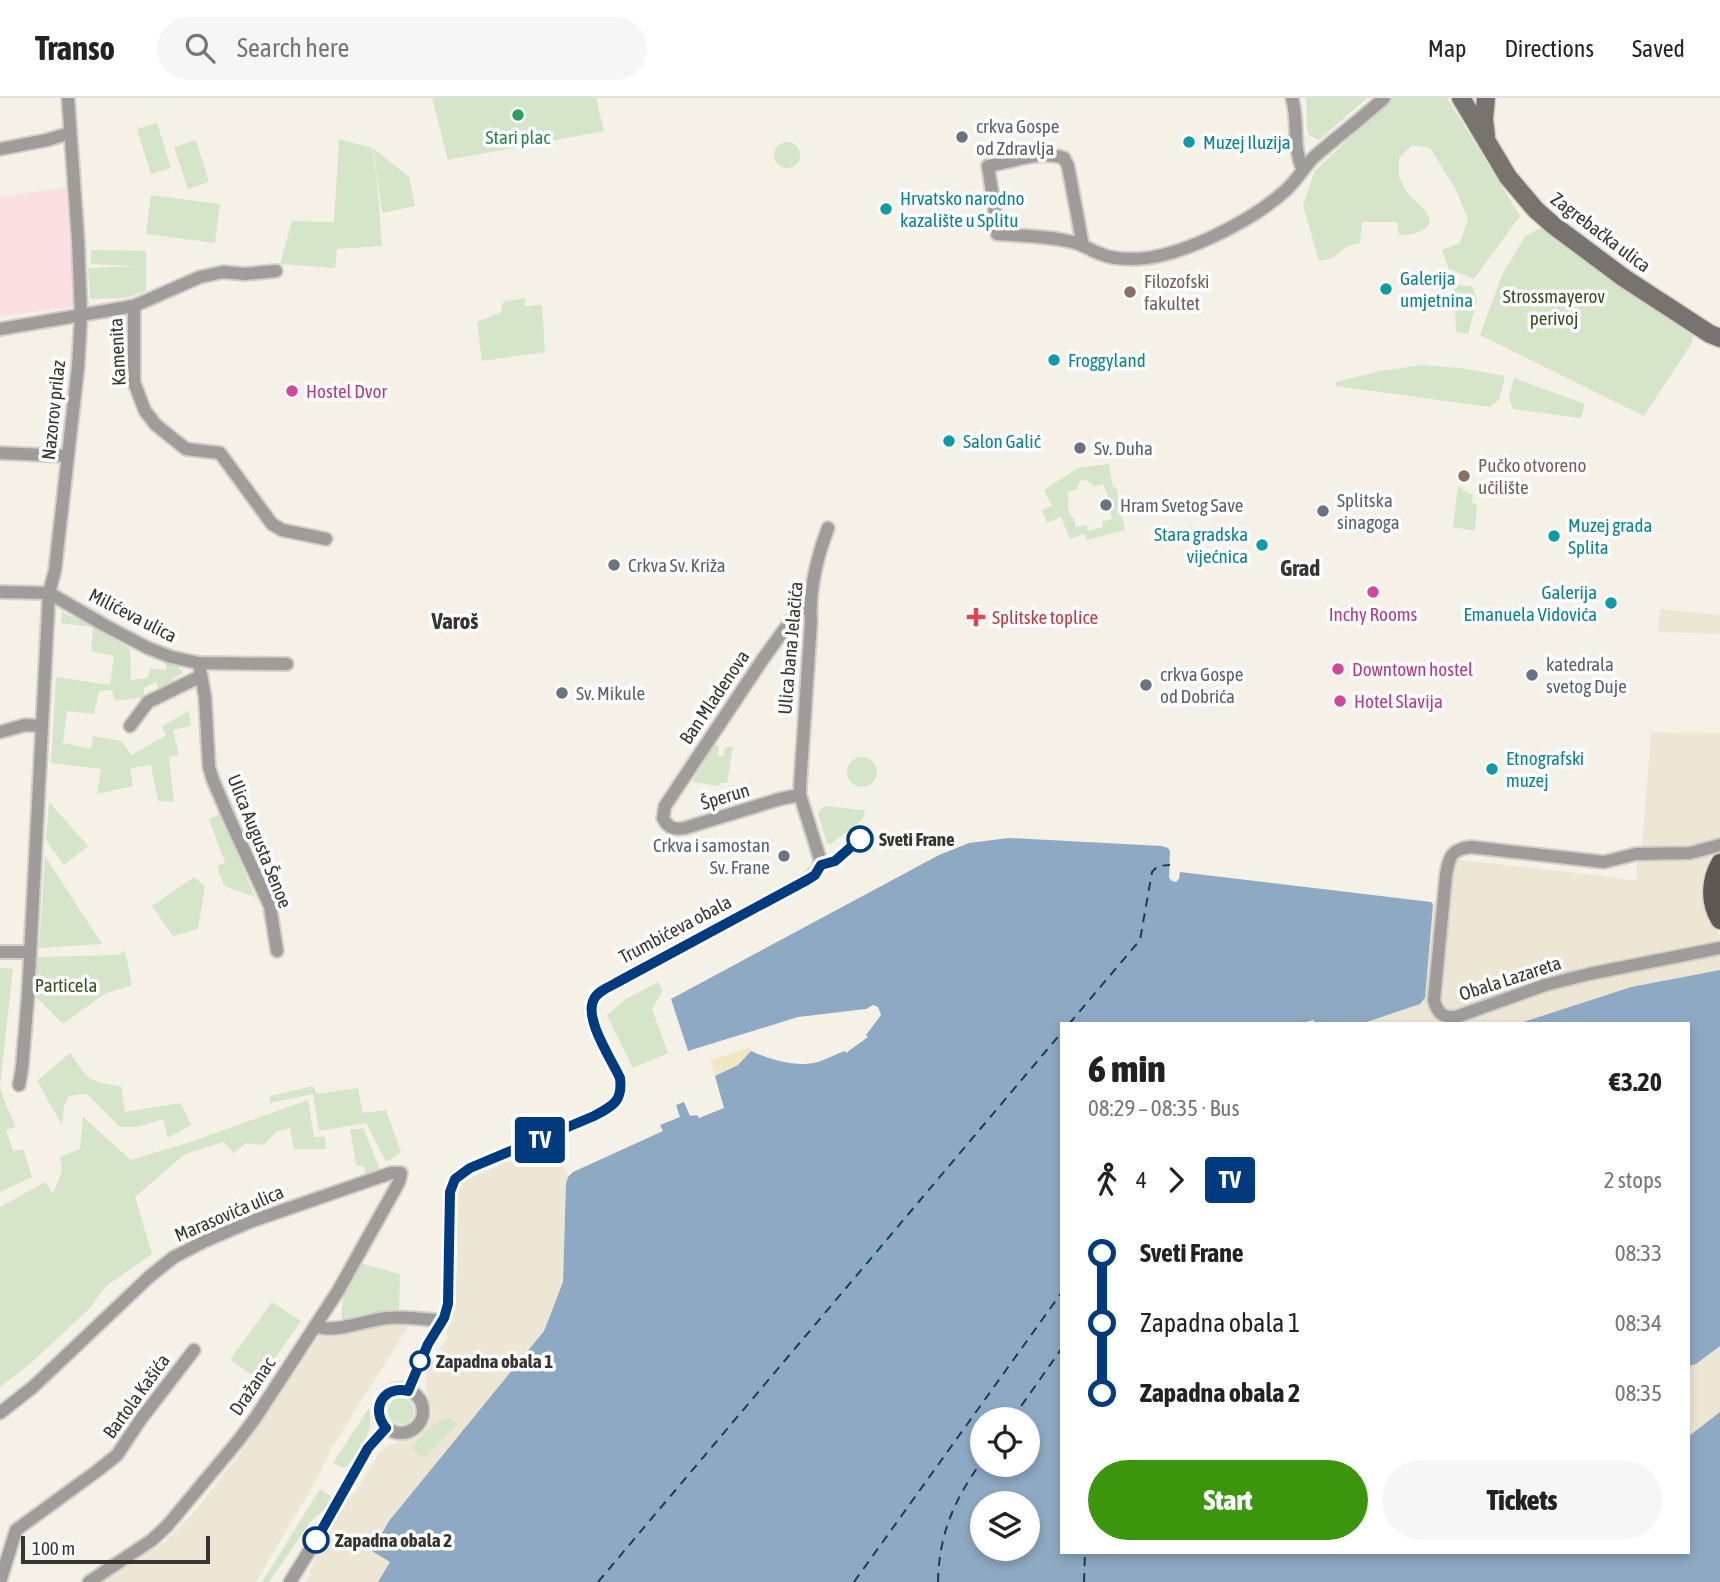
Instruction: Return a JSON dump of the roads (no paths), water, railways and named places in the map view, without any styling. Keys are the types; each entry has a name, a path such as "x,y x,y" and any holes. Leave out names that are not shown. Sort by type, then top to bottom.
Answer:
{"main road":[{"path":"1720,863 1713,878 1712,892 1720,920"}],"street":[{"name":"Nazorov prilaz","path":"19,1085 30,953 49,593 55,570 78,367 81,315 68,98"},
{"path":"1292,98 1297,154 1303,170"},
{"path":"1083,246 1071,180 1063,158 1041,156 988,166 997,224 996,234 1054,240 1083,246 1105,256 1146,259 1224,231 1262,208 1289,188 1315,157 1384,98"},
{"name":"Zagrebačka ulica","path":"1461,98 1522,195 1553,225 1624,278 1720,338"},
{"path":"1486,98 1487,143"},
{"path":"0,149 47,140 70,132"},
{"path":"0,329 134,306 200,278 223,272 245,274 276,271"},
{"name":"Kamenita","path":"134,306 134,382 145,411 156,425 186,449 220,453 272,524 282,530 326,539"},
{"path":"0,453 68,456"},
{"name":"Ulica bana Jelačića","path":"821,865 800,795 810,601 821,547 828,528"},
{"path":"0,592 49,593"},
{"name":"Milićeva ulica","path":"49,593 148,648 200,669 287,664"},
{"name":"Ban Mladenova","path":"664,821 664,806 763,659 794,617 810,601"},
{"path":"130,726 149,702 200,669"},
{"name":"Ulica Augusta Šenoe","path":"200,669 205,697 209,767 270,906 277,951"},
{"path":"0,732 25,725 41,726"},
{"name":"Šperun","path":"664,821 677,830 800,795"},
{"name":"Obala Lazareta","path":"1720,845 1690,853 1636,854 1604,862 1471,847 1453,853 1449,860 1434,990 1436,1008 1445,1016 1460,1016 1545,985 1720,948"},
{"name":"Trumbićeva obala","path":"442,1321 448,1304 450,1192 455,1179 470,1168 594,1116 611,1107 619,1097 620,1078 593,1022 593,1000 616,983 807,880 815,875 821,865"},
{"path":"0,952 30,953"},
{"name":"Marasovića ulica","path":"0,1413 33,1387 149,1277 174,1257 252,1221 391,1173 401,1174"},
{"name":"Dražanac","path":"89,1582 152,1540 167,1526 238,1441 338,1291 401,1174"},
{"path":"315,1326 327,1329 403,1317 442,1321 428,1344 408,1391"},
{"name":"Bartola Kašića","path":"0,1582 16,1530 117,1455 194,1350"},
{"path":"402,1389 414,1394 423,1412 418,1425 413,1430 399,1434 386,1428 379,1413 381,1401 390,1392 402,1389"},
{"path":"290,1582 368,1448 386,1428"}],"water":[{"path":"1009,838 1162,846 1170,851 1169,878 1176,882 1180,872 1431,902 1433,905 1425,998 1420,1004 1367,1022 1060,1022 1060,1554 1690,1554 1690,1435 1720,1412 1720,1582 378,1582 390,1562 372,1551 389,1521 544,1331 563,1282 568,1177 573,1172 663,1131 660,1125 680,1117 676,1105 684,1102 690,1116 697,1115 699,1118 724,1108 715,1076 738,1065 751,1051 784,1062 818,1062 845,1051 846,1053 868,1037 866,1035 881,1015 878,1007 873,1005 866,1009 798,1017 688,1051 671,999 939,855 969,843"},
{"path":"1720,970 1720,1346 1690,1366 1690,1022 1523,1022 1631,987"}],"place":[{"name":"Stari plac","path":"518,115"},
{"name":"crkva Gospe od Zdravlja","path":"962,137"},
{"name":"Muzej Iluzija","path":"1189,142"},
{"name":"Hrvatsko narodno kazalište u Splitu","path":"886,209"},
{"name":"Galerija umjetnina","path":"1386,289"},
{"name":"Filozofski fakultet","path":"1130,292"},
{"name":"Froggyland","path":"1054,360"},
{"name":"Hostel Dvor","path":"292,391"},
{"name":"Salon Galić","path":"949,441"},
{"name":"Sv. Duha","path":"1080,448"},
{"name":"Pučko otvoreno učilište","path":"1464,476"},
{"name":"Hram Svetog Save","path":"1106,505"},
{"name":"Splitska sinagoga","path":"1323,511"},
{"name":"Muzej grada Splita","path":"1554,536"},
{"name":"Stara gradska vijećnica","path":"1262,545"},
{"name":"Crkva Sv. Križa","path":"614,565"},
{"name":"Inchy Rooms","path":"1373,592"},
{"name":"Galerija Emanuela Vidovića","path":"1611,603"},
{"name":"Splitske toplice","path":"976,617"},
{"name":"Downtown hostel","path":"1338,669"},
{"name":"katedrala svetog Duje","path":"1532,675"},
{"name":"crkva Gospe od Dobrića","path":"1146,685"},
{"name":"Sv. Mikule","path":"562,693"},
{"name":"Hotel Slavija","path":"1340,701"},
{"name":"Etnografski muzej","path":"1492,769"},
{"name":"Sveti Frane","path":"860,839"},
{"name":"Crkva i samostan Sv. Frane","path":"784,856"},
{"name":"Zapadna obala 1","path":"420,1361"},
{"name":"Zapadna obala 2","path":"316,1540"}],"district":[{"name":"Grad","path":"1300,568"},
{"name":"Varoš","path":"455,621"}],"park label":[{"name":"Strossmayerov perivoj","path":"1554,307"},
{"name":"Particela","path":"66,985"}]}
